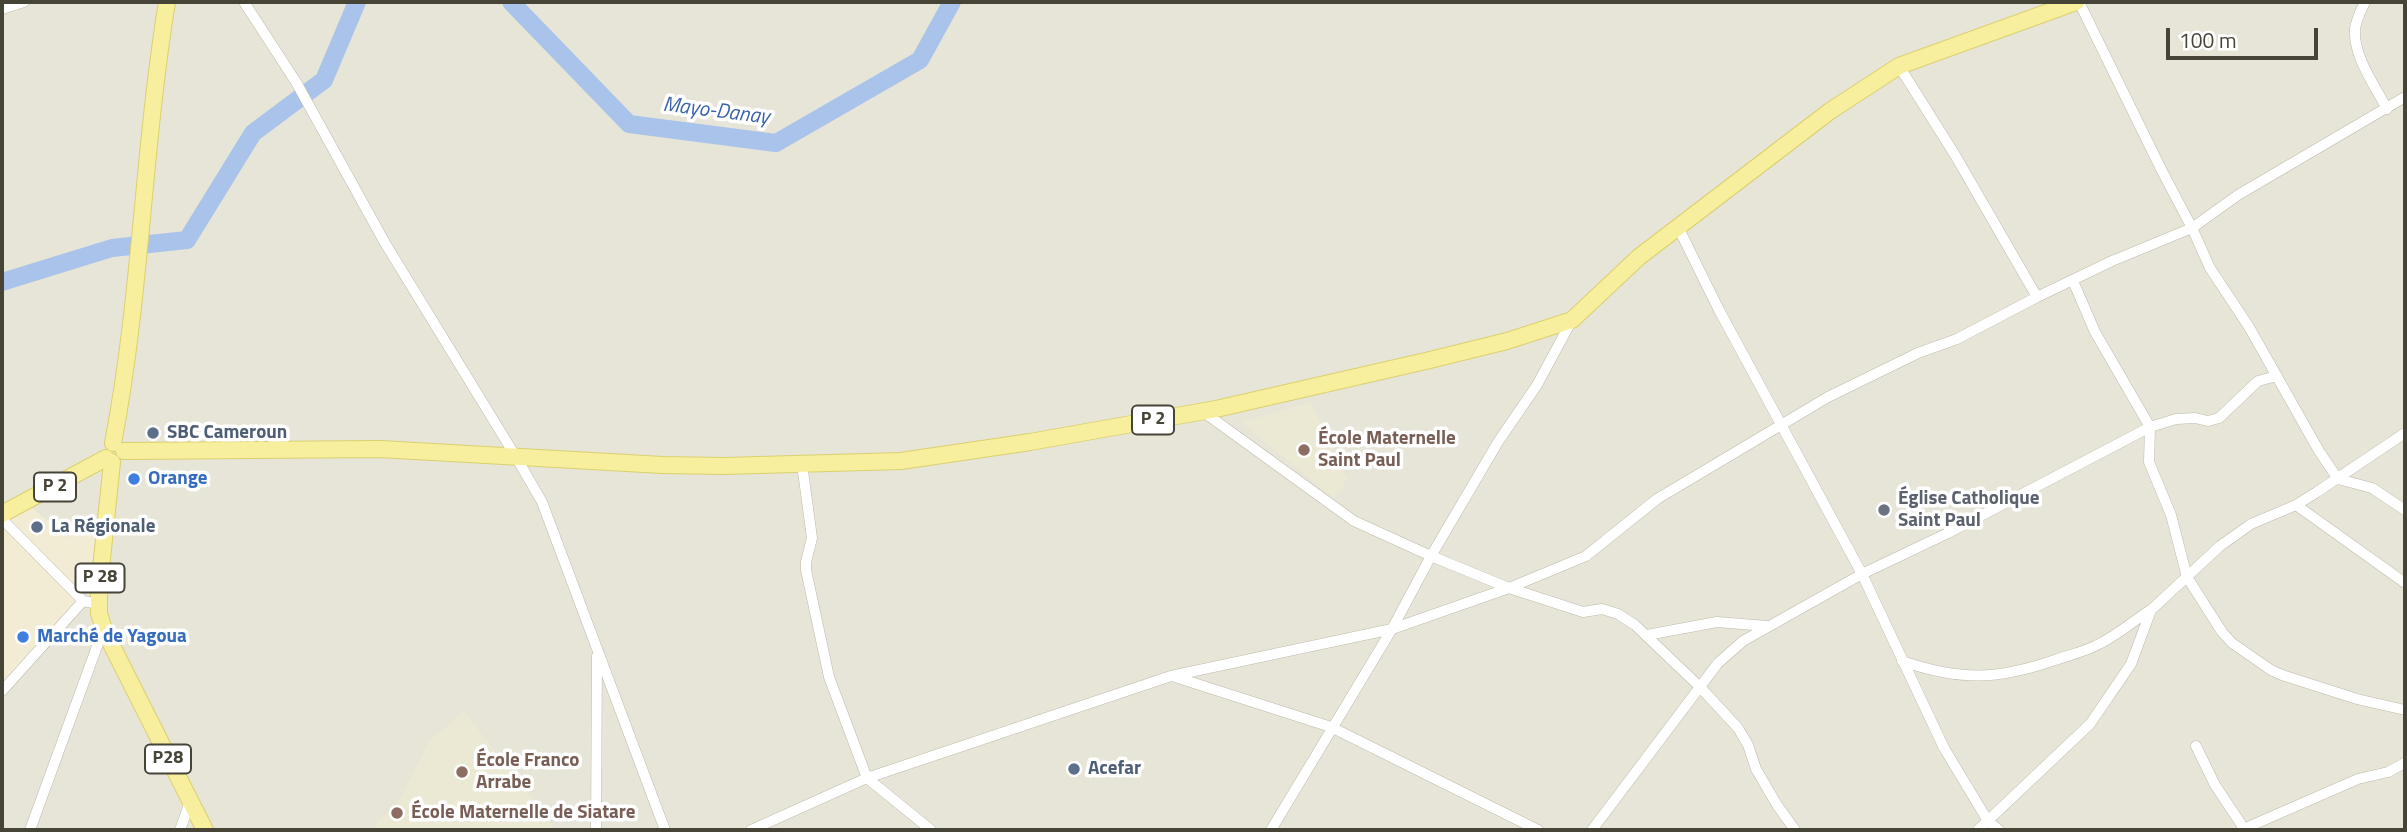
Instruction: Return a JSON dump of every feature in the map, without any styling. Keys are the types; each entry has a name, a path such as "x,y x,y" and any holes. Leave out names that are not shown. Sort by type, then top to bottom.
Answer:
{"main road":[{"name":"P 28","path":"133,688 91,603 101,562 125,379 167,2"},
{"name":"P 2","path":"2,516 114,453 380,449 662,465 901,461 1030,442 1202,411 1507,341 1572,320 1639,257 1830,111 1899,66 2078,2"},
{"name":"P28","path":"133,688 205,830"}],"street":[{"path":"2,9 24,2"},
{"path":"244,2 296,82 385,243 516,457 551,522 665,830"},
{"path":"2078,2 2210,268 2277,376 2319,451 2338,479 2372,488 2405,510"},
{"path":"2365,2 2355,27 2356,40 2360,56 2387,109"},
{"path":"1899,66 1955,155 2037,297"},
{"path":"751,830 867,778 1171,676 1392,629 1509,588 1586,555 1657,499 1828,397 1918,353 1956,339 2112,261 2192,228 2238,195 2405,97"},
{"path":"1678,227 1719,310 1861,574 1944,748 1988,821 1999,830"},
{"path":"2073,281 2095,332 2150,427 2149,461 2171,515 2187,577 2221,632 2232,643 2271,670 2357,699 2405,710"},
{"path":"1271,830 1392,629 1498,442 1538,385 1572,320"},
{"path":"1592,830 1718,663 1732,649 1861,574 1948,533 2150,427 2176,419 2195,418 2208,421 2218,418 2258,381 2277,376"},
{"path":"1202,411 1354,521 1509,588 1583,612 1602,610 1618,614 1647,635 1738,728 1763,781 1795,830"},
{"path":"1902,661 1947,674 1987,677 2040,665 2100,644 2151,610 2220,546 2251,524 2296,505 2405,433"},
{"path":"803,464 812,538 806,570 829,677 867,778 931,830"},
{"path":"2296,505 2405,583"},
{"path":"2,516 91,603 2,691"},
{"path":"1978,830 2090,724 2131,664 2151,610"},
{"path":"1647,635 1717,622 1769,626"},
{"path":"30,830 103,630"},
{"path":"596,830 597,649"},
{"path":"1171,676 1331,727 1538,830"},
{"path":"2196,746 2215,785 2243,830 2358,779 2388,772 2405,763"},
{"path":"180,830 190,802"}],"shaded area":[{"path":"2,2 2405,2 2405,830 2,830"},
{"name":"École Maternelle Saint Paul","path":"1311,402 1347,479 1333,498 1241,422"},
{"name":"Marché de Yagoua","path":"31,507 70,538 76,518 99,522 87,590 2,685 2,523"},
{"name":"École Franco Arrabe","path":"464,711 556,830 376,830 378,821 397,804 430,740"}],"waterway":[{"name":"Mayo-Danay","path":"2,282 112,248 187,240 253,133 324,80 357,2"},
{"name":"Mayo-Danay","path":"511,2 629,124 776,143 920,60 952,2"}],"place":[{"name":"SBC Cameroun","path":"153,433"},
{"name":"École Maternelle Saint Paul","path":"1304,450"},
{"name":"Orange","path":"134,479"},
{"name":"Église Catholique Saint Paul","path":"1884,510"},
{"name":"La Régionale","path":"37,527"},
{"name":"Marché de Yagoua","path":"23,637"},
{"name":"Acefar","path":"1074,769"},
{"name":"École Franco Arrabe","path":"462,772"},
{"name":"École Maternelle de Siatare","path":"397,813"}]}
